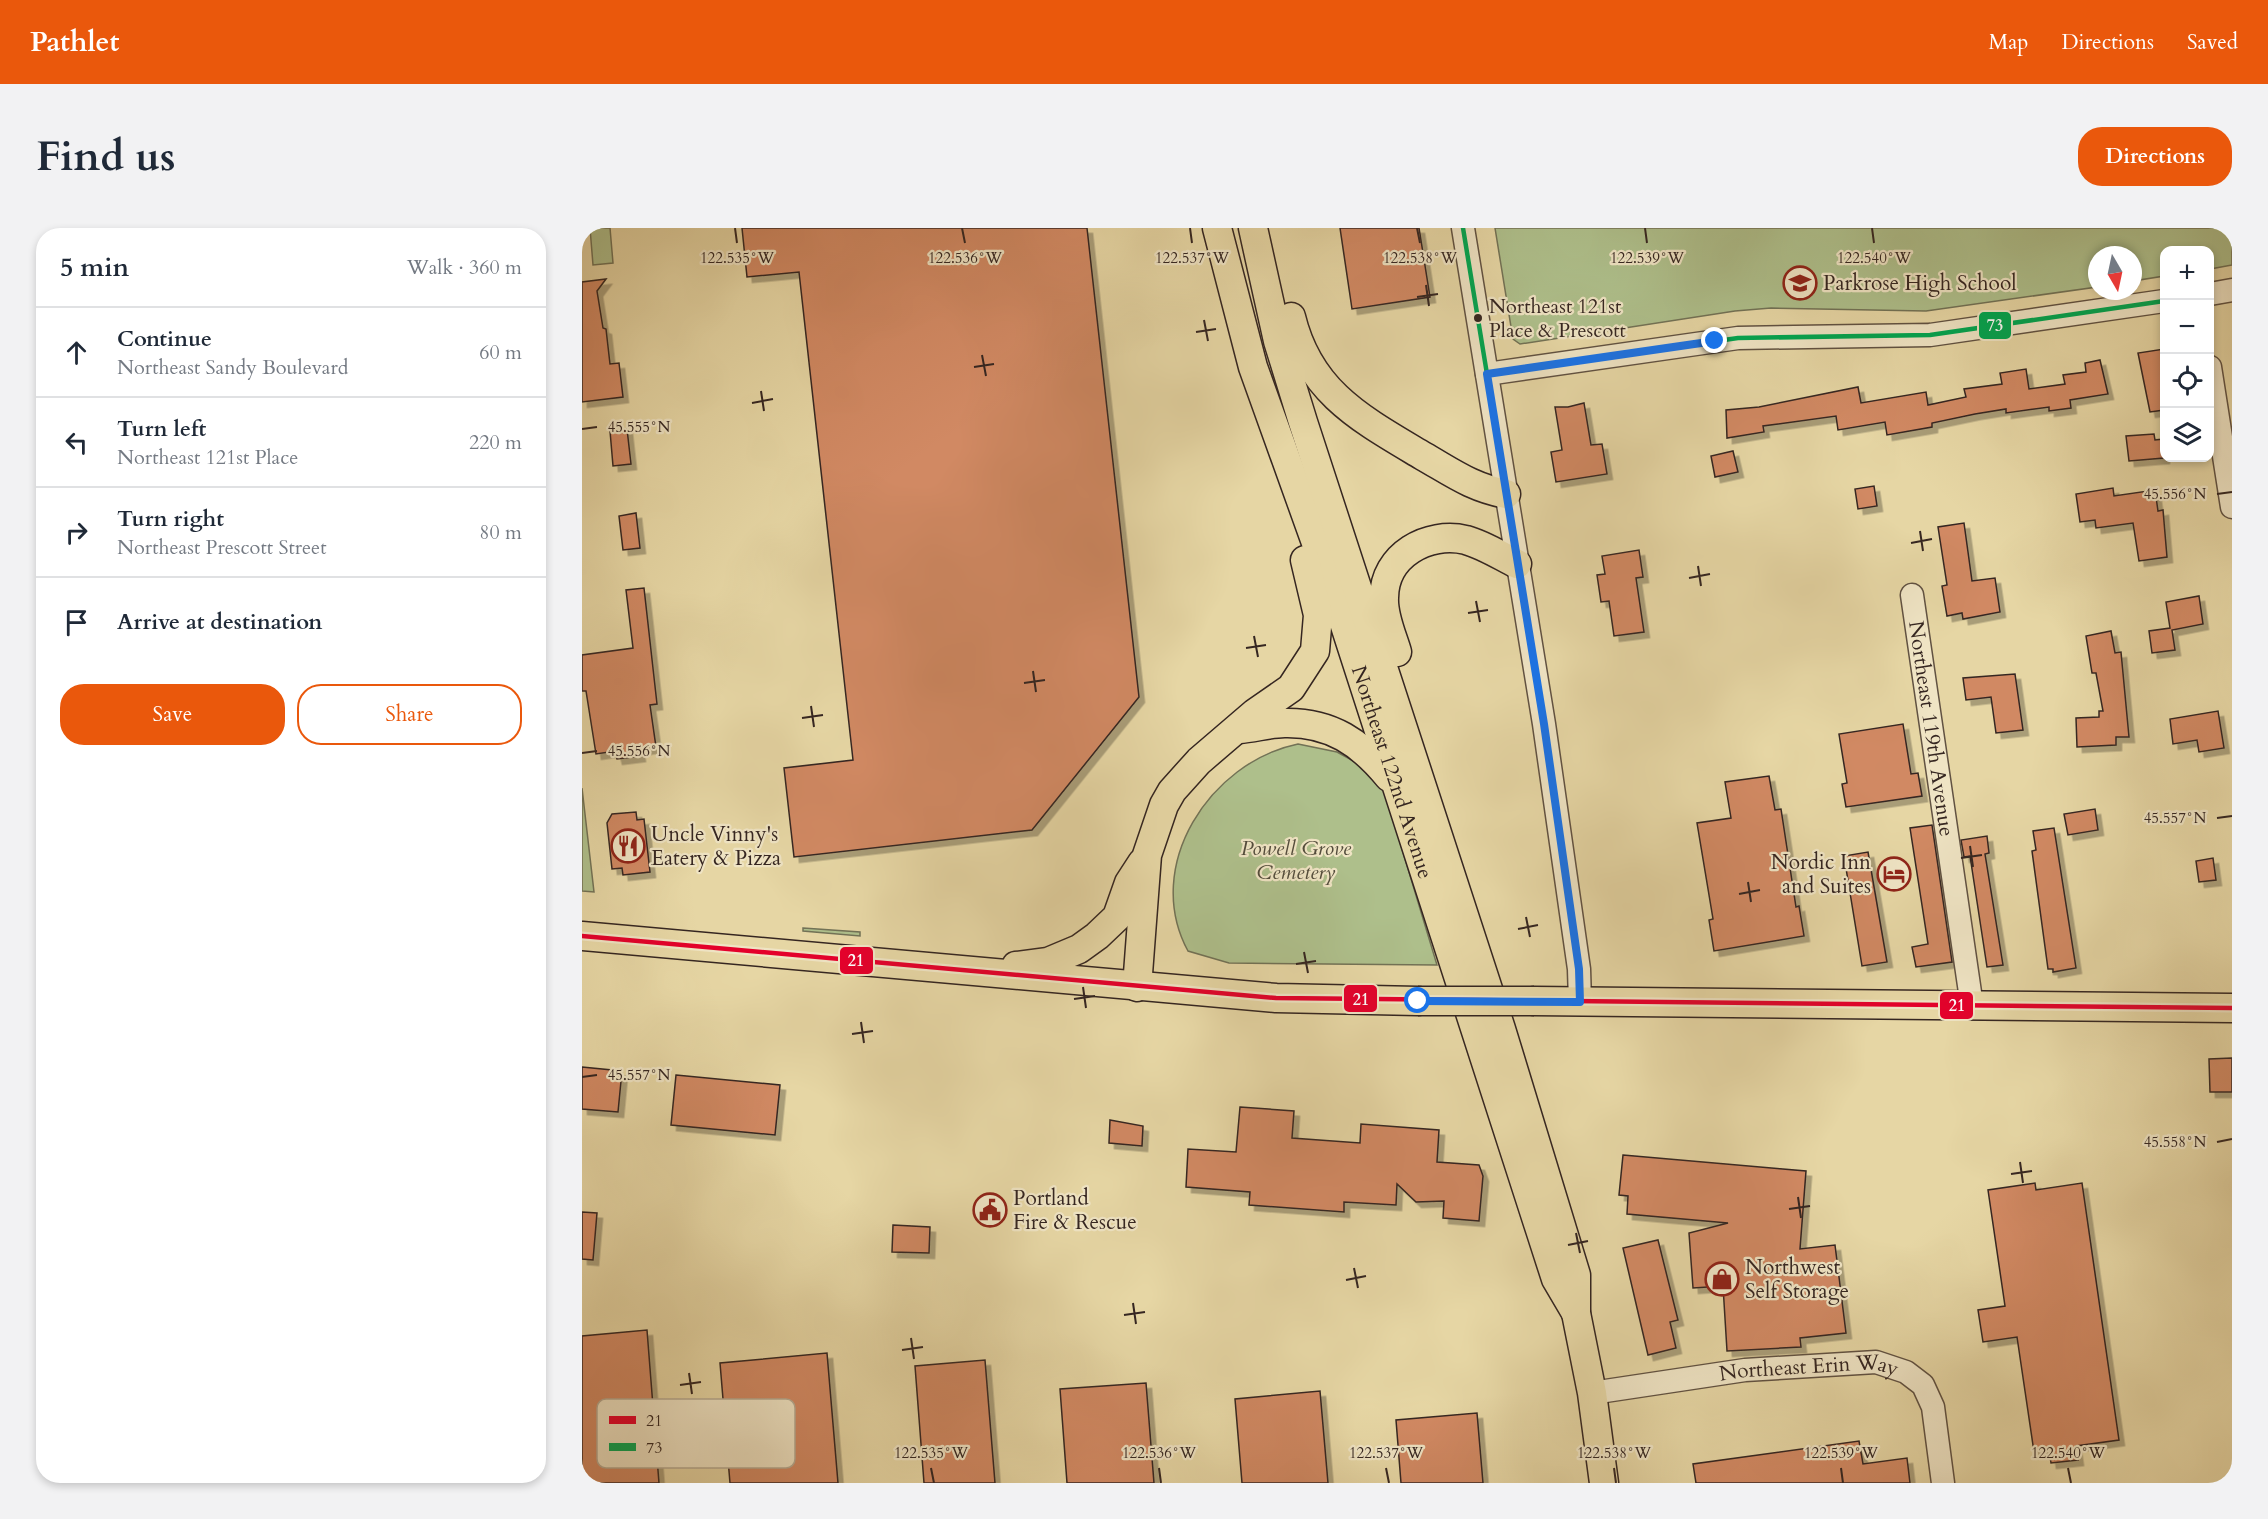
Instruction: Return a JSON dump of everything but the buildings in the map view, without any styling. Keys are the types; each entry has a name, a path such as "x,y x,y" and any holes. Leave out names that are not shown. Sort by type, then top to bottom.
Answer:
{"main road":[{"name":"Northeast 122nd Avenue","path":"1216,228 1253,367 1338,604 1556,1279 1576,1312"},
{"name":"Northeast 122nd Avenue","path":"1253,228 1278,342 1501,1029 1576,1275 1576,1312 1592,1394 1604,1483"},
{"path":"1264,228 1279,270 1301,351 1316,376 1359,418 1478,488 1506,494"},
{"path":"1137,987 1147,855 1154,829 1172,791 1199,761 1255,713 1291,688 1314,651 1318,615 1305,561 1307,518"},
{"path":"1393,701 1398,657 1384,598 1386,580 1393,564 1415,546 1446,538 1467,540 1517,564"},
{"path":"1239,729 1284,723 1331,730 1369,753 1396,786"},
{"path":"970,972 1048,962 1079,949 1117,917 1129,883 1147,855"},
{"path":"582,936 1276,998 2232,1008"}],"street":[{"path":"1463,228 1544,724 1579,969 1580,1002"},
{"path":"2214,293 2232,290"},
{"path":"1487,374 1738,338 1930,335 2160,302"},
{"path":"2214,392 2232,507"},
{"name":"Northeast 119th Avenue","path":"1912,595 1972,1006"},
{"name":"Northeast Erin Way","path":"1592,1394 1745,1370 1876,1362 1906,1372 1923,1385 1933,1407 1943,1483"}],"green space":[{"path":"590,228 610,228 613,263 593,265"},
{"name":"Parkrose High School","path":"1495,228 2232,228 2232,265 2214,268 2214,246 2160,246 2160,277 2142,280 2142,246 2088,246 2088,288 1926,311 1771,308 1735,311 1520,344 1513,339"},
{"name":"Powell Grove Cemetery","path":"1298,744 1337,752 1359,764 1383,786 1437,965 1229,963 1188,951 1176,918 1173,885 1179,853 1193,822 1212,795 1237,772 1266,755"},
{"path":"582,788 594,892 582,891"},
{"path":"803,928 860,932 860,936 803,931"}],"transit line":[{"name":"73","path":"1463,228 1487,374"},
{"name":"73","path":"1487,374 1738,338 1930,335 2160,302"},
{"name":"21","path":"582,936 1276,998 2232,1008"}],"place":[{"name":"Parkrose High School","path":"1800,283"},
{"name":"Northeast 121st Place & Prescott","path":"1478,318"},
{"name":"Uncle Vinny's Eatery & Pizza","path":"628,846"},
{"name":"Nordic Inn and Suites","path":"1894,874"},
{"name":"Portland Fire & Rescue","path":"990,1210"},
{"name":"Northwest Self Storage","path":"1722,1279"}],"route":[{"path":"1418,1001 1580,1002 1579,969 1544,724 1487,374 1715,341"}]}
